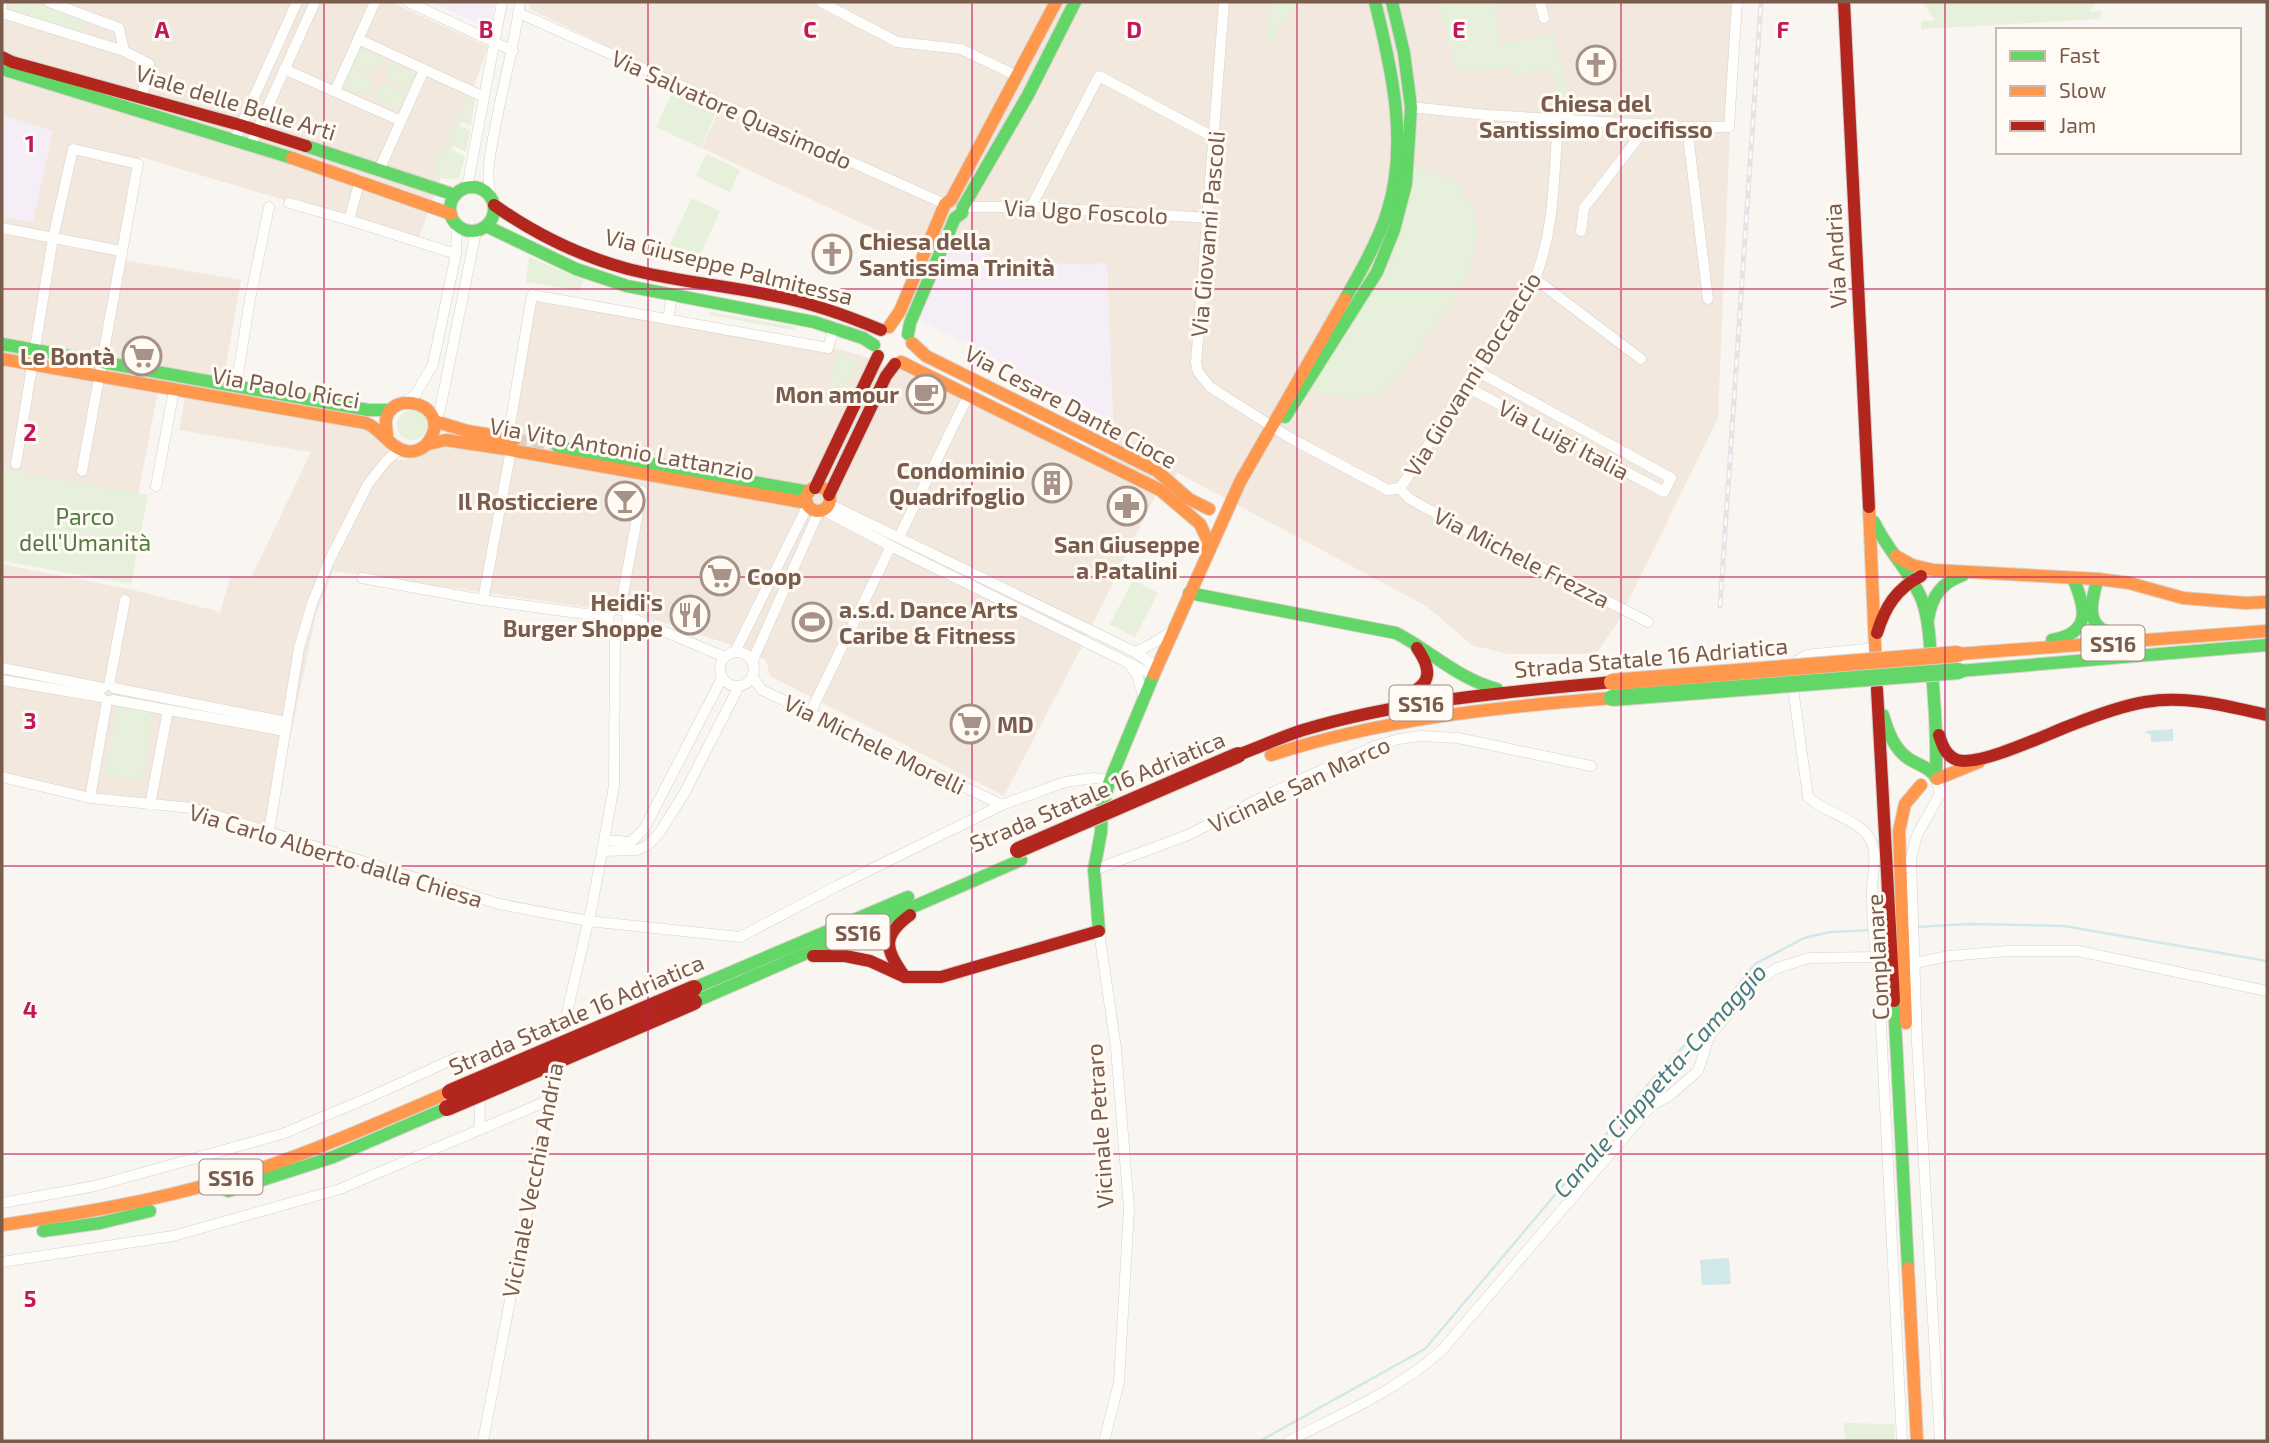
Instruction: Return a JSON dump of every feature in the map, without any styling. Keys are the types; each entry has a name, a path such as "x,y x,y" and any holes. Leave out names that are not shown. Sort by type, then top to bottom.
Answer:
{"main road":[{"path":"817,501 881,340 900,311 1056,2"},
{"path":"817,501 886,376 909,356 910,323 952,208 1028,95 1076,2"},
{"path":"1375,2 1405,107"},
{"path":"1210,520 1240,481 1274,426 1279,411 1366,262 1383,225 1394,182 1405,107 1404,53 1392,2"},
{"name":"Via Andria","path":"1844,2 1877,688"},
{"name":"Viale delle Belle Arti","path":"2,57 142,97 360,180 454,220"},
{"name":"Viale delle Belle Arti","path":"2,69 57,87 461,192"},
{"path":"479,189 492,201 493,216 481,228 463,229 454,220 452,201 461,192 479,189"},
{"name":"Via Giuseppe Palmitessa","path":"492,201 520,225 579,251 631,269 822,307 881,340"},
{"name":"Via Giuseppe Palmitessa","path":"481,228 576,269 627,286 834,327 863,338 881,340"},
{"path":"881,340 899,328 910,339"},
{"name":"Via Cesare Dante Cioce","path":"910,339 926,356 1157,471 1210,520"},
{"path":"881,340 886,363 898,363"},
{"name":"Via Paolo Ricci","path":"2,344 34,357 102,370 236,387 368,410 391,410"},
{"name":"Via Paolo Ricci","path":"2,359 34,357"},
{"name":"Via Cesare Dante Cioce","path":"898,363 969,394 1151,485 1210,520"},
{"name":"Via Paolo Ricci","path":"102,370 174,390 366,423 377,427 393,443"},
{"path":"407,401 427,408 434,421 433,437 428,444 413,451 393,443 385,422 391,410 407,401"},
{"name":"Via Vito Antonio Lattanzio","path":"434,421 510,444 817,501"},
{"name":"Via Vito Antonio Lattanzio","path":"428,444 446,440 510,444"},
{"name":"Via Vito Antonio Lattanzio","path":"558,447 817,501"},
{"path":"1869,508 1878,532 1912,580 1922,601 1928,623 1937,728 1943,749 1955,759 1967,760 2002,751"},
{"name":"Vicinale Petraro","path":"1099,931 1094,870 1101,832 1101,808 1171,632 1207,554 1206,537 1210,520"},
{"path":"1892,554 1912,565 1933,570 2098,579 2137,585 2183,598 2267,603"},
{"path":"1875,644 1890,598 1912,580 1933,570"},
{"path":"1928,623 1932,598 1937,589 1952,578 1968,573"},
{"name":"SS16","path":"2000,651 2022,642 2060,640 2073,634 2081,625 2084,608 2073,578"},
{"name":"SS16","path":"2098,579 2093,593 2092,616 2096,626 2105,633 2118,636 2179,631 2232,654 2267,651"},
{"path":"1189,593 1396,633 1420,645 1451,670 1481,685 1511,691"},
{"name":"Strada Statale 16 Adriatica","path":"1239,760 1382,723 1612,690 2207,642 2267,631"},
{"path":"1379,710 1422,689 1428,677 1425,659 1410,640"},
{"name":"Strada Statale 16 Adriatica","path":"1959,662 2000,651 2207,642 2267,645"},
{"path":"1877,688 1886,729 1894,743 1908,758 1932,773"},
{"path":"1877,688 1894,912 1917,1441"},
{"name":"Strada Statale 16 Adriatica","path":"2,1226 99,1210 221,1181 448,1100 1239,760 1301,730 1379,710 1470,695 1511,691 1612,690"},
{"path":"1894,912 1900,820 1909,798 1932,773 1968,767 2002,751 2115,710 2162,700 2204,702 2267,715"},
{"path":"1932,773 1937,728"},
{"name":"Strada Statale 16 Adriatica","path":"694,995 799,957 936,897 1019,855"},
{"path":"905,977 889,955 890,933 895,925 936,897"},
{"path":"799,957 853,957 870,961 905,977 941,977 1099,931"},
{"path":"1895,934 1906,1023 1928,1441"},
{"name":"Strada Statale 16 Adriatica","path":"2,1237 100,1223 224,1192 333,1157 448,1100"}],"street":[{"path":"49,2 119,28 124,51"},
{"path":"245,135 297,2"},
{"path":"245,135 284,69 315,2"},
{"path":"335,92 375,2"},
{"path":"408,2 513,51"},
{"path":"461,192 484,97 502,2"},
{"path":"492,201 488,165 506,69 513,51 520,2"},
{"path":"821,2 897,42 961,49 1017,76"},
{"name":"Via Giovanni Pascoli","path":"1224,2 1196,363 1198,372 1210,387 1274,426"},
{"path":"1540,2 1544,19"},
{"path":"1405,107 1487,115 1728,127 1737,2"},
{"path":"2,13 124,51 149,64 142,97"},
{"name":"Via Salvatore Quasimodo","path":"519,13 952,208"},
{"path":"358,39 484,97"},
{"path":"284,69 401,121"},
{"path":"379,170 424,70"},
{"path":"1031,207 1099,76 1215,138"},
{"path":"1486,128 1487,115"},
{"name":"Via Giovanni Boccaccio","path":"1274,426 1292,439 1382,487 1393,490 1399,488 1535,279 1547,240 1550,175 1558,119"},
{"path":"1581,231 1584,208 1649,124"},
{"path":"1687,127 1708,299"},
{"path":"16,464 53,238 73,149 138,164 82,471"},
{"path":"349,220 360,180"},
{"path":"289,203 456,254"},
{"name":"Via Paolo Ricci","path":"236,387 269,207"},
{"name":"Via Ugo Foscolo","path":"952,208 1031,207 1209,218"},
{"path":"407,401 416,394 433,364 456,254 454,220"},
{"path":"2,228 121,251"},
{"path":"434,421 440,410 481,228"},
{"path":"1535,279 1641,359"},
{"path":"483,600 532,295 828,348 834,327"},
{"path":"668,319 672,296"},
{"name":"Via Luigi Italia","path":"1465,386 1664,492 1671,478 1475,370"},
{"path":"156,486 174,390"},
{"path":"899,537 969,394"},
{"path":"269,831 299,648 329,561 369,484 386,461 393,443"},
{"name":"Via Michele Frezza","path":"1399,488 1410,499 1435,513 1648,622"},
{"path":"642,491 625,616 621,629 609,626 608,617 614,610 625,616 714,654 727,658 744,653 752,662 754,672 744,684 729,684 722,678"},
{"path":"817,501 899,537 1135,652 1155,671"},
{"path":"817,501 891,546 1129,664 1155,671"},
{"path":"603,846 631,842 644,829 722,678 727,658 817,501"},
{"path":"752,662 817,501"},
{"path":"810,713 891,546"},
{"path":"362,578 483,600 608,617"},
{"path":"90,798 125,600"},
{"name":"Vicinale Vecchia Andria","path":"483,1441 547,1101 588,921 614,786 615,629"},
{"path":"1135,652 1171,632"},
{"name":"Complanare","path":"1875,644 1806,655 1796,662 1792,676 1808,797 1870,838 1894,912 1895,934 1915,963 1940,1441"},
{"path":"1129,664 1137,675 1144,698"},
{"path":"2,668 108,693 285,727"},
{"name":"Via Michele Morelli","path":"752,677 762,691 1002,805"},
{"path":"2,680 108,693 168,710 285,727"},
{"path":"603,846 637,850 648,845 660,832 685,792 739,686"},
{"path":"1794,691 1877,688"},
{"path":"150,805 168,710"},
{"name":"Vicinale San Marco","path":"1094,870 1188,835 1375,746 1399,739 1421,736 1458,738 1591,766"},
{"name":"Complanare","path":"1894,912 1912,847 1940,794 1932,773"},
{"name":"Via Carlo Alberto dalla Chiesa","path":"2,778 90,798 192,808 499,904 588,921 740,937 1002,805 1065,782 1094,778 1110,780"},
{"name":"Vicinale Petraro","path":"1099,931 1116,1048 1129,1209 1119,1382 1104,1441"},
{"name":"Complanare","path":"1895,934 1876,957 1902,1441"},
{"path":"1915,963 1949,956 2008,951 2078,951 2267,991"},
{"path":"1289,1441 1394,1386 1423,1368 1442,1350 1651,1106 1669,1096 1698,1071 1709,1037 1754,983 1777,968 1809,958 1876,957"},
{"path":"2,1203 95,1186 282,1134 458,1057 479,1068 480,1129"},
{"path":"2,1262 173,1236 340,1189 547,1101"}],"shaded area":[{"path":"2,2 391,2 488,47 418,240 140,157 116,259 241,280 219,403 357,424 377,433 393,459 403,460 447,445 505,454 536,302 833,348 864,356 894,371 907,368 1094,460 1113,421 1107,264 998,261 981,252 914,248 702,148 723,101 531,10 528,2 1740,2 1730,130 1718,418 1618,622 1596,654 1508,654 1472,645 1426,606 1178,473 1156,494 1082,646 1004,796 770,676 766,660 746,650 641,615 333,571 316,614 270,833 193,808 101,795 2,773 2,564 133,590 220,612 231,575 251,578 311,452 179,430 185,398 158,391 138,494 2,469"},
{"path":"431,2 495,2 489,29"},
{"path":"2,115 53,131 33,222 2,217"},
{"path":"949,251 981,252 998,261 1107,264 1113,421 916,318"}],"green space":[{"path":"14,2 39,2 86,17 83,35 12,12"},
{"path":"1271,2 1298,2 1266,48"},
{"path":"1437,2 1494,2 1500,45 1553,33 1570,104 1559,104 1550,68 1516,76 1511,66 1458,74"},
{"path":"1922,2 2096,2 2090,12 2101,11 2100,19 1921,29 1921,21 1935,20"},
{"path":"360,48 385,59 382,66 370,72 353,65"},
{"path":"390,61 415,73 408,89 391,81 386,69"},
{"path":"351,68 369,75 372,88 369,96 343,85"},
{"path":"389,85 406,93 398,110 373,98 376,90"},
{"path":"672,93 716,113 701,148 656,127"},
{"path":"468,95 475,98 471,126 456,119"},
{"path":"454,124 470,130 466,152 446,142"},
{"path":"444,146 465,156 459,178 446,179 432,174"},
{"path":"706,154 740,170 730,192 696,176"},
{"path":"1415,165 1457,183 1473,208 1478,236 1466,280 1410,363 1387,388 1353,400 1309,389 1349,321 1394,254"},
{"path":"692,198 720,211 695,266 666,253"},
{"path":"529,257 583,280 580,291 526,282"},
{"path":"710,312 795,327 794,330 709,315"},
{"path":"836,353 861,358 835,408 787,398 788,388 827,396"},
{"path":"412,410 418,411 426,419 426,431 418,439 412,440 406,439 398,431 397,425 398,419 406,411"},
{"name":"Parco dell'Umanità","path":"2,469 148,495 131,584 2,561"},
{"path":"1133,580 1158,593 1135,637 1110,624"},
{"path":"117,707 153,713 142,781 104,774"},
{"path":"1844,1423 1894,1424 1895,1441 1845,1441"}],"water":[{"path":"2173,729 2173,741 2151,742 2151,735 2146,733 2146,731"},
{"path":"1729,1258 1731,1284 1702,1285 1700,1260"}],"waterway":[{"name":"Canale Ciappetta-Camaggio","path":"1916,927 1969,924 2064,926 2267,961"},
{"name":"Canale Ciappetta-Camaggio","path":"1260,1441 1425,1349 1651,1081 1720,1008 1755,964 1804,938 1830,932 1871,930"}],"tunnel":[{"path":"515,439 558,447"}],"railway":[{"path":"1720,606 1761,2"}],"traffic: fast":[{"path":"908,334 910,323 955,218 962,213 1028,95 1075,2"},
{"path":"1345,299 1383,224 1397,160 1396,107 1375,2"},
{"path":"1285,417 1377,272 1394,230 1406,184 1411,107 1404,53 1392,2"},
{"path":"2,69 292,158"},
{"path":"306,146 455,195"},
{"path":"472,187 487,194 494,209 487,224 472,231 457,224 450,209 457,194 472,187"},
{"path":"486,226 576,269 627,286 814,322 863,338 874,345"},
{"path":"2,344 368,410 391,410"},
{"path":"558,447 809,492"},
{"path":"1874,522 1911,580 1924,608 1929,631 1935,706 1936,777"},
{"path":"1928,619 1939,591 1963,575"},
{"path":"2052,640 2065,637 2080,625 2083,609 2073,578"},
{"path":"2098,579 2093,600 2093,618 2103,630 2125,635"},
{"path":"1189,593 1396,633 1457,672 1497,689"},
{"path":"1959,671 2267,645"},
{"path":"1612,698 1959,671"},
{"path":"1099,931 1094,870 1102,808 1109,783 1154,674"},
{"path":"1883,715 1889,734 1899,750 1928,769 1937,779"},
{"path":"694,1002 1021,860"},
{"path":"694,988 908,897"},
{"path":"1894,1001 1908,1268"},
{"path":"228,1191 333,1157 447,1108"},
{"path":"43,1231 100,1223 150,1211"}],"traffic: slow":[{"path":"889,327 900,311 945,204 951,200 1056,2"},
{"path":"292,158 451,214"},
{"path":"1154,674 1240,482 1345,299"},
{"path":"912,343 926,356 1157,471 1189,499 1209,509"},
{"path":"2,359 366,423 395,446 409,451 415,451 427,444 434,428 433,418 427,410 418,405 398,405 390,410 386,420 387,436"},
{"path":"901,362 1160,490 1200,524 1206,537 1207,551"},
{"path":"434,421 467,431 515,439"},
{"path":"428,444 446,440 499,448 807,503"},
{"path":"818,487 829,494 830,499 823,510 818,511 807,504 806,499 813,488 818,487"},
{"path":"1869,507 1876,670"},
{"path":"1896,556 1912,565 1933,570 2098,579 2129,583 2183,598 2267,602"},
{"path":"1958,654 2267,631"},
{"path":"1612,682 1958,654"},
{"path":"1271,755 1355,732 1440,716 1612,698"},
{"path":"1937,779 1979,762"},
{"path":"1906,1023 1899,831 1905,804 1921,785"},
{"path":"2,1225 140,1201 221,1181 308,1151 450,1092"},
{"path":"1908,1268 1917,1441"}],"traffic: jam":[{"path":"1844,2 1869,507"},
{"path":"2,57 306,146"},
{"path":"494,205 558,243 610,264 793,300 881,330"},
{"path":"815,488 878,356"},
{"path":"829,495 886,376 895,364"},
{"path":"1877,633 1884,615 1898,593 1921,576"},
{"path":"1397,701 1415,691 1425,680 1427,667 1417,648"},
{"path":"1238,755 1303,730 1379,711 1456,698 1612,682"},
{"path":"1877,689 1894,1001"},
{"path":"1939,735 1950,756 1968,761 1998,754 2100,714 2145,702 2192,701 2267,715"},
{"path":"1018,850 1238,755"},
{"path":"905,977 893,959 889,944 894,930 910,915"},
{"path":"813,956 845,956 870,961 905,977 941,977 1099,931"},
{"path":"450,1092 694,988"},
{"path":"447,1108 694,1002"}],"place":[{"name":"Chiesa del Santissimo Crocifisso","path":"1596,65"},
{"name":"Chiesa della Santissima Trinità","path":"832,254"},
{"name":"Le Bontà","path":"142,356"},
{"name":"Mon amour","path":"926,394"},
{"name":"Condominio Quadrifoglio","path":"1052,483"},
{"name":"Il Rosticciere","path":"625,501"},
{"name":"San Giuseppe a Patalini","path":"1127,506"},
{"name":"Coop","path":"720,576"},
{"name":"Heidi's Burger Shoppe","path":"690,615"},
{"name":"a.s.d. Dance Arts Caribe & Fitness","path":"812,622"},
{"name":"MD","path":"970,724"}]}
